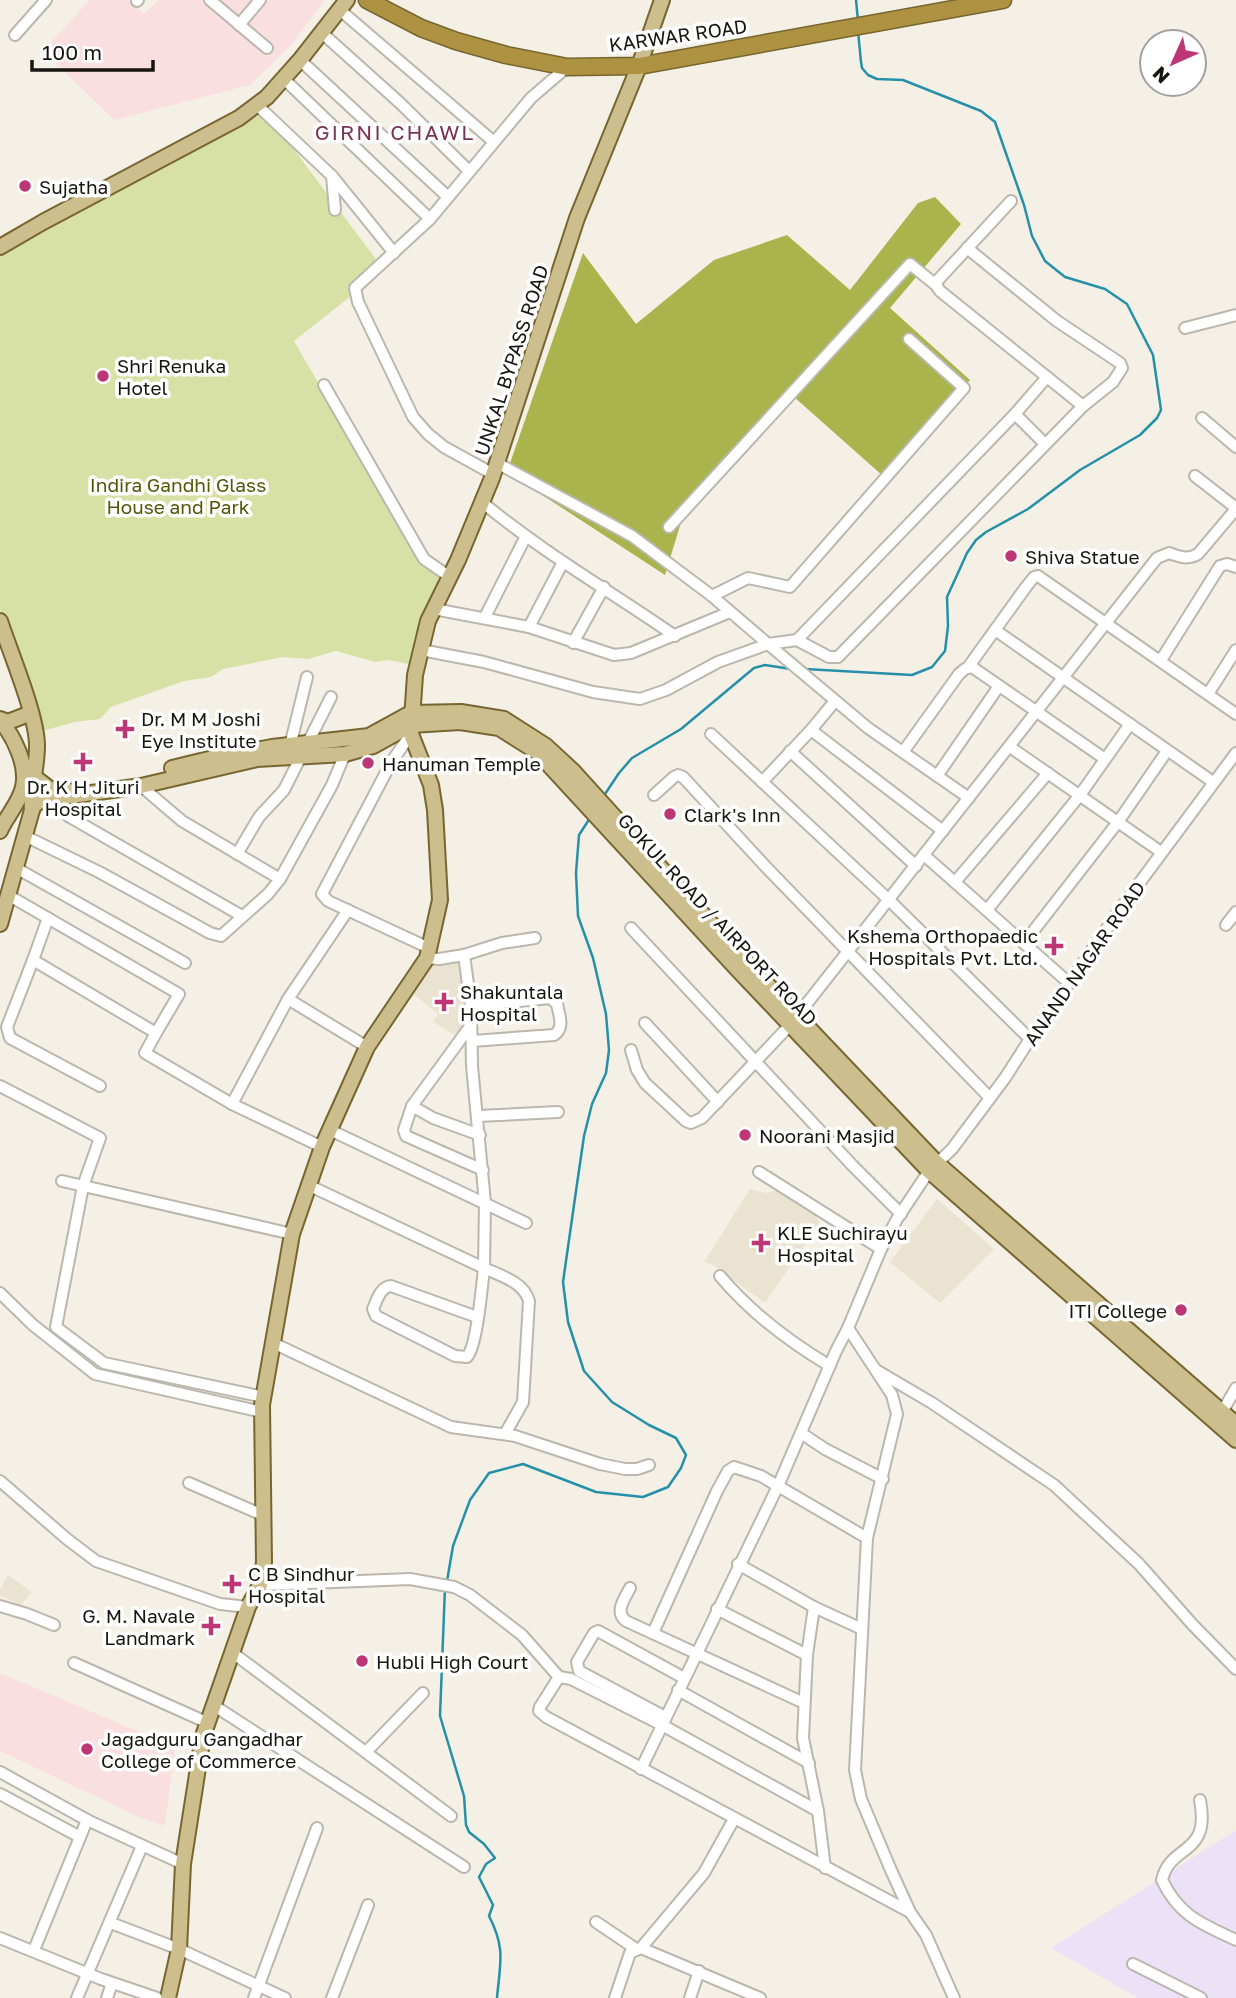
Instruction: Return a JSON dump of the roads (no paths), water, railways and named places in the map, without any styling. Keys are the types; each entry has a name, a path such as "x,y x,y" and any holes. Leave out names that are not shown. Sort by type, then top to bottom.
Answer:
{"highway":[{"name":"KARWAR ROAD","path":"368,0 421,28 456,41 506,55 567,67 639,66 1003,0"}],"main road":[{"name":"UNKAL BYPASS ROAD","path":"411,724 415,675 434,609 495,468 577,218 639,66 662,0"},
{"path":"0,247 239,118 284,79 344,5"},
{"path":"0,621 4,648 31,713 37,746 29,786 0,831"},
{"path":"0,720 8,722 31,713"},
{"path":"0,720 17,749 29,786 32,810 0,924"},
{"name":"GOKUL ROAD / AIRPORT ROAD","path":"32,810 38,802 61,795 209,759 369,736 411,724 460,722 499,728 540,748 933,1167 1219,1418 1236,1440"},
{"path":"168,1998 179,1949 183,1864 206,1722 248,1607 260,1585 264,1560 265,1516 262,1412 292,1234 322,1147 368,1047 428,953 440,900 431,785 411,724"},
{"name":"GOKUL ROAD / AIRPORT ROAD","path":"61,795 141,786 299,748 345,754 373,746 411,724"},
{"path":"29,786 50,789 61,795"},
{"name":"GOKUL ROAD / AIRPORT ROAD","path":"1219,1418 1236,1424"}],"street":[{"path":"15,35 46,0"},
{"path":"210,0 267,48"},
{"path":"239,25 260,0"},
{"path":"344,5 494,142"},
{"path":"321,32 400,103 469,171"},
{"path":"300,60 448,197"},
{"path":"567,67 531,98 430,219 355,288 358,302 412,416 444,447 495,468 624,530 712,596 868,728 969,799"},
{"path":"284,79 430,219"},
{"path":"257,105 332,176 394,253"},
{"path":"332,176 335,210"},
{"path":"936,285 937,280 1011,201"},
{"path":"421,650 484,662 612,696 640,699 666,690 718,662 768,644 797,640 829,657 838,657 1045,444 1119,375 1122,368 1120,363 1058,321 967,248"},
{"path":"669,527 910,264 936,285 940,292 1083,406"},
{"path":"1185,328 1236,315"},
{"path":"712,596 748,578 790,587 964,388 909,339"},
{"path":"797,640 1015,414 1047,377"},
{"path":"324,385 424,559 450,577"},
{"path":"1015,414 1045,444"},
{"path":"1202,418 1236,447"},
{"path":"631,1050 637,1070 645,1083 685,1121 696,1122 718,1102 794,1020 1157,558 1169,553 1183,558 1198,554 1236,509 1195,476"},
{"path":"482,502 525,538 604,587 675,636"},
{"path":"485,617 525,538"},
{"path":"529,627 563,562"},
{"path":"1161,660 1216,572 1227,564 1236,567"},
{"path":"903,752 959,674 969,667 1031,581 1038,576 1236,713"},
{"path":"573,643 604,587"},
{"path":"434,609 529,627 604,653 622,655 730,612"},
{"path":"995,630 1213,782"},
{"path":"1208,694 1236,650"},
{"path":"969,667 975,668 1105,759"},
{"path":"299,748 307,677"},
{"path":"937,776 999,686"},
{"path":"237,854 259,817 284,790 299,748 331,697"},
{"path":"762,782 835,701"},
{"path":"411,724 323,890 324,898 428,953 451,958 502,943 535,938"},
{"path":"987,911 1080,795 1130,724"},
{"path":"811,730 943,831"},
{"path":"710,734 889,900 1030,1038"},
{"path":"1010,747 1161,852"},
{"path":"790,751 916,866"},
{"path":"1024,943 1118,822 1167,751"},
{"path":"25,836 99,872 215,936 225,933 268,894 279,879 345,754"},
{"name":"ANAND NAGAR ROAD","path":"641,1769 778,1486 881,1250 901,1213 933,1167 952,1149 990,1098 1161,852 1236,754"},
{"path":"955,882 1048,773"},
{"path":"654,795 674,777 683,777 766,867 990,1098"},
{"path":"141,786 182,821 279,879"},
{"path":"61,795 68,816 242,916"},
{"path":"924,855 1069,983"},
{"path":"16,868 185,963"},
{"path":"8,895 179,994 145,1053 232,1104 322,1147"},
{"path":"232,1104 288,999 348,910"},
{"path":"1226,925 1236,912"},
{"path":"48,918 7,1027 8,1033 10,1038 100,1086"},
{"path":"631,929 901,1213"},
{"path":"464,955 471,1006 472,1066 485,1203 484,1268 477,1317 470,1354 461,1358 373,1312 384,1288 391,1286 477,1317"},
{"path":"33,960 156,1033"},
{"path":"471,1006 550,998 557,1004 561,1026 554,1035 472,1041"},
{"path":"288,999 368,1047"},
{"path":"645,1023 718,1102"},
{"path":"471,1024 412,1106 404,1130 406,1136 483,1170"},
{"path":"0,1086 100,1138 83,1186 56,1327 104,1363 264,1397"},
{"path":"412,1106 433,1118 480,1135"},
{"path":"478,1116 558,1112"},
{"path":"330,1130 526,1223"},
{"path":"759,1172 881,1250"},
{"path":"62,1181 292,1234"},
{"path":"308,1185 523,1288 529,1301 523,1402 505,1434"},
{"path":"720,1276 741,1302 783,1336 830,1366"},
{"path":"0,1293 33,1325 95,1374 262,1412"},
{"path":"848,1328 892,1395 897,1414 867,1538 855,1770 861,1799 910,1912 926,1935 954,1998"},
{"path":"272,1343 451,1427 505,1434 600,1464 625,1469 638,1469 649,1465"},
{"path":"874,1369 932,1403 1054,1485 1139,1564 1236,1669"},
{"path":"1219,1418 1236,1388"},
{"path":"801,1433 825,1449 883,1479"},
{"path":"653,1633 728,1471 734,1467 745,1469 778,1486 867,1538"},
{"path":"0,1481 96,1561 220,1604 248,1607"},
{"path":"189,1483 265,1516"},
{"path":"738,1564 814,1607 862,1629"},
{"path":"260,1585 420,1580 454,1587 470,1595 522,1635 559,1676 663,1721"},
{"path":"631,1588 621,1607 621,1617 804,1703"},
{"path":"0,1606 54,1625"},
{"path":"814,1607 807,1654 803,1738 818,1811 825,1868"},
{"path":"717,1609 807,1654"},
{"path":"684,1678 598,1632 594,1633 577,1662 579,1671 818,1811"},
{"path":"233,1653 451,1816"},
{"path":"74,1663 206,1722"},
{"path":"559,1676 540,1707 542,1714 910,1912"},
{"path":"678,1690 809,1763"},
{"path":"366,1752 423,1693"},
{"path":"213,1705 464,1867"},
{"path":"0,1772 87,1820 183,1864"},
{"path":"0,1794 80,1838"},
{"path":"1200,1800 1202,1829 1191,1846 1167,1867 1162,1880 1179,1908 1197,1921 1236,1940"},
{"path":"615,1998 631,1954 704,1872 734,1819"},
{"path":"34,1950 87,1820"},
{"path":"254,1998 317,1828"},
{"path":"77,1998 142,1846"},
{"path":"332,1998 368,1905"},
{"path":"596,1922 638,1949 699,1971 760,1998"},
{"path":"111,1923 179,1949 285,1998"},
{"path":"0,1938 88,1974 157,1998"},
{"path":"1133,1964 1201,1998"},
{"path":"690,1998 699,1971"},
{"path":"107,1998 112,1983"}],"waterway":[{"path":"856,0 858,21"},
{"path":"805,669 912,675 932,667 945,651 947,597 967,553 976,540 1028,509 1080,470 1140,435 1161,410 1153,355 1127,304 1105,289 1065,277 1045,261 1032,236 995,122 981,111 903,80 877,79 868,75 862,68 858,31"},
{"path":"603,797 632,758 681,729 754,668 765,665 791,669"},
{"path":"447,1581 453,1546 470,1500 489,1473 523,1464 596,1492 643,1497 668,1487 686,1455 676,1438 612,1402 584,1371 568,1322 563,1282 584,1136 592,1104 606,1073 609,1050 606,1014 593,958 578,916 576,873 579,835 590,818"},
{"path":"445,1587 440,1716 464,1796 466,1825 469,1832 484,1844 495,1858 486,1864 479,1877 493,1905 489,1916 500,1947 497,1998"}],"place":[{"name":"Sujatha","path":"25,186"},
{"name":"Shri Renuka Hotel","path":"103,376"},
{"name":"Shiva Statue","path":"1011,556"},
{"name":"Dr. M M Joshi Eye Institute","path":"125,729"},
{"name":"Dr. K H Jituri Hospital","path":"83,762"},
{"name":"Hanuman Temple","path":"368,763"},
{"name":"Clark's Inn","path":"670,814"},
{"name":"Kshema Orthopaedic Hospitals Pvt. Ltd.","path":"1054,946"},
{"name":"Shakuntala Hospital","path":"444,1002"},
{"name":"Noorani Masjid","path":"745,1135"},
{"name":"KLE Suchirayu Hospital","path":"761,1243"},
{"name":"ITI College","path":"1181,1310"},
{"name":"C B Sindhur Hospital","path":"232,1584"},
{"name":"G. M. Navale Landmark","path":"211,1626"},
{"name":"Hubli High Court","path":"362,1661"},
{"name":"Jagadguru Gangadhar College of Commerce","path":"87,1749"}],"district":[{"name":"GIRNI CHAWL","path":"395,132"}],"park label":[{"name":"Indira Gandhi Glass House and Park","path":"178,495"}]}
